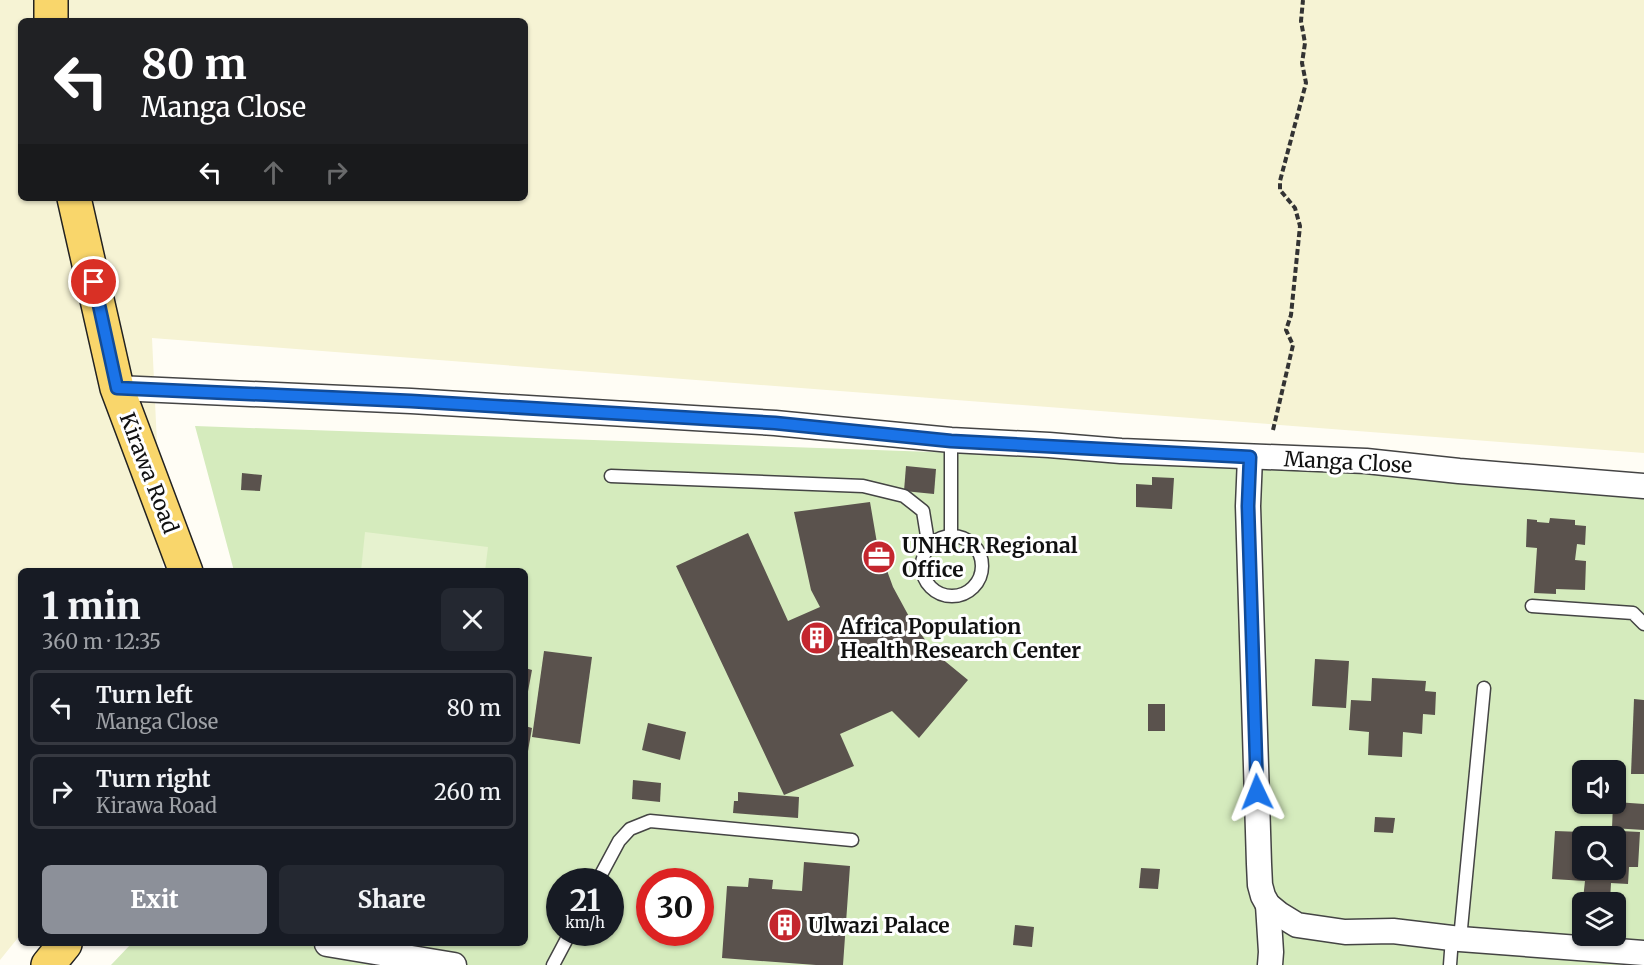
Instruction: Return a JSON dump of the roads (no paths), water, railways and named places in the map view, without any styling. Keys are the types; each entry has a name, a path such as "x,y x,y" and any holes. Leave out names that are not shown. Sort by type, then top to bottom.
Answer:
{"main road":[{"path":"51,0 51,18"},
{"name":"Kirawa Road","path":"75,201 117,388 184,568"},
{"path":"48,965 63,946"}],"street":[{"name":"Manga Close","path":"117,388 411,401 764,422 951,441 1366,461 1644,486"},
{"path":"1259,457 1248,506 1260,885 1268,905 1297,925 1345,932 1393,931 1456,939 1644,953"},
{"path":"1268,905 1269,965"},
{"path":"339,946 454,965"}],"lane":[{"path":"951,441 951,535"},
{"path":"611,476 863,486 904,496 923,511 929,548"},
{"path":"951,535 971,542 978,550 982,560 980,580 973,589 964,595 953,597 934,590 926,583 922,573 925,552 941,537 951,535"},
{"path":"1532,606 1633,613 1644,624"},
{"path":"1450,965 1456,939 1484,688"},
{"path":"605,868 619,841 630,829 650,821 852,840"},
{"path":"553,965 563,946"}],"place":[{"name":"UNHCR Regional Office","path":"879,557"},
{"name":"Africa Population Health Research Center","path":"817,638"},
{"name":"Ulwazi Palace","path":"785,925"}]}
